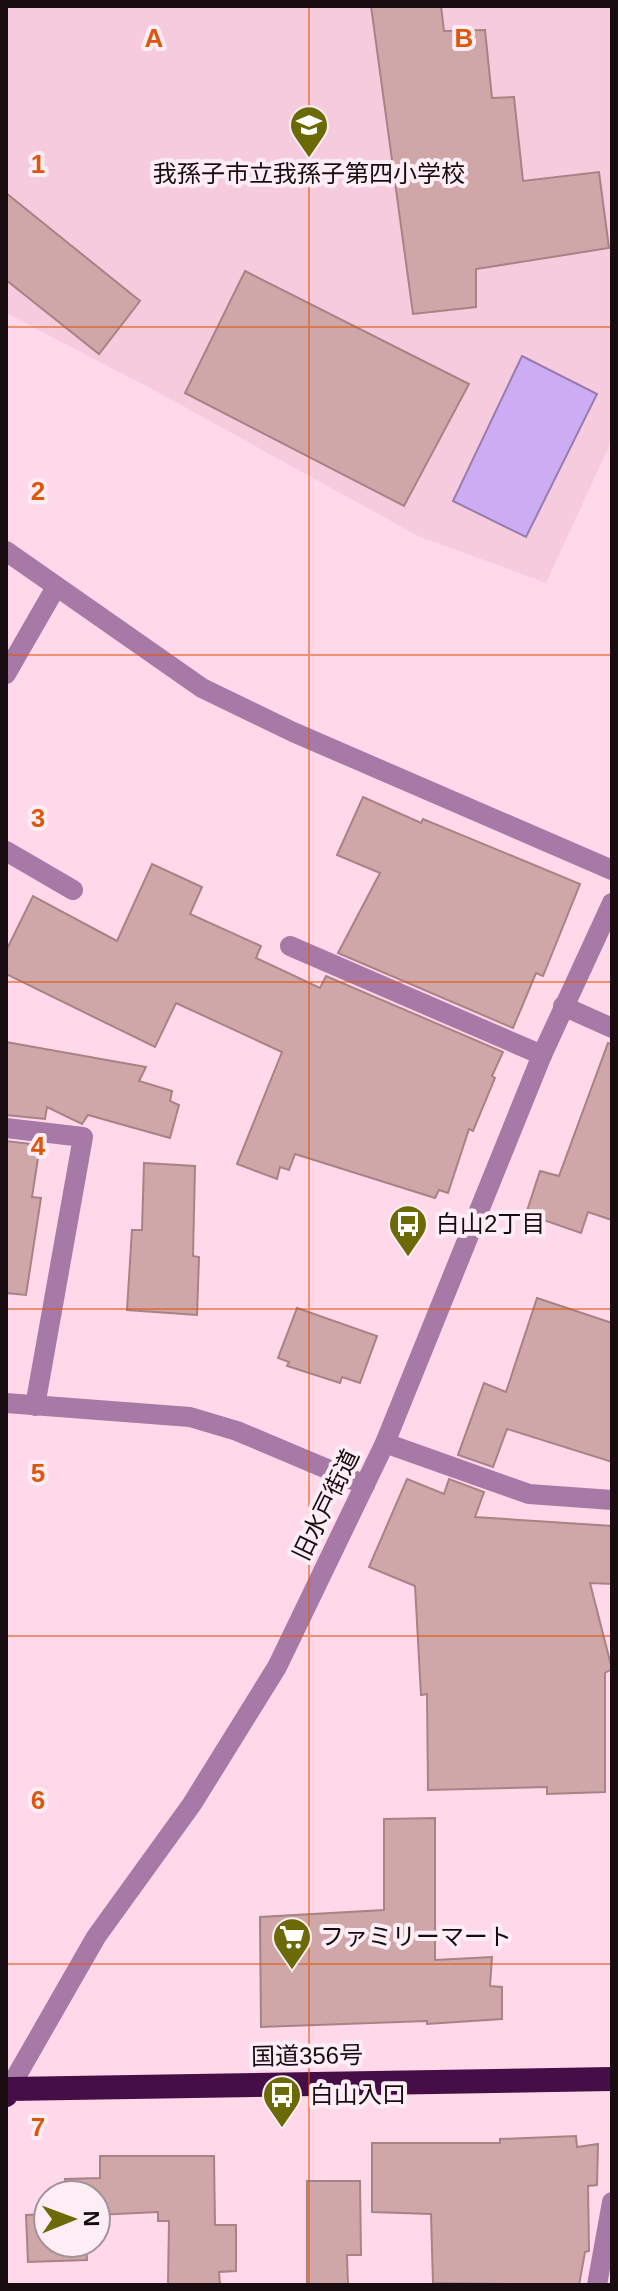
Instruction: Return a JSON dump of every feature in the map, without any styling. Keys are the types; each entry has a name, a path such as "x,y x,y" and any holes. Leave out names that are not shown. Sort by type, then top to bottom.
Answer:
{"highway":[{"name":"国道356号","path":"7,2092 612,2079"}],"street":[{"path":"6,551 202,688 293,732 612,870"},
{"path":"6,674 56,587"},
{"path":"6,851 73,890"},
{"name":"旧水戸街道","path":"7,2092 96,1937 192,1804 277,1667 385,1443 542,1055 612,903"},
{"path":"290,946 542,1055"},
{"path":"563,1006 612,1028"},
{"path":"6,1128 83,1137 35,1406"},
{"path":"6,1403 190,1417 237,1431 365,1485"},
{"path":"385,1443 529,1494 612,1500"},
{"path":"597,2285 612,2202"}],"shaded area":[{"name":"我孫子市立我孫子第四小学校","path":"6,6 612,6 612,440 546,583 418,536 161,394 6,313"},
{"path":"522,356 597,394 526,537 453,501"}],"building":[{"path":"371,6 441,6 444,31 485,30 492,98 514,97 523,181 599,172 609,248 476,269 476,307 413,314"},
{"path":"6,193 140,301 99,354 6,280"},
{"path":"245,271 469,384 404,506 185,393"},
{"path":"363,797 421,823 423,819 580,884 543,976 536,973 513,1028 338,953 380,873 337,855"},
{"path":"152,864 202,887 190,914 261,946 256,958 320,988 326,976 503,1052 473,1131 469,1129 448,1193 439,1190 435,1198 295,1154 289,1170 280,1167 277,1179 237,1164 282,1052 176,1003 155,1047 6,974 6,951 33,896 117,941"},
{"path":"6,1042 146,1067 139,1081 172,1091 170,1101 179,1105 170,1138 88,1115 82,1124 47,1107 45,1119 6,1115"},
{"path":"608,1043 612,1044 612,1220 588,1212 581,1233 526,1214 540,1171 559,1176"},
{"path":"6,1141 40,1145 32,1197 41,1198 26,1295 6,1293"},
{"path":"144,1163 195,1166 193,1256 199,1257 197,1315 127,1310 132,1230 142,1230"},
{"path":"537,1298 612,1323 612,1462 507,1429 493,1467 458,1455 484,1383 506,1392"},
{"path":"297,1308 377,1336 360,1383 342,1377 340,1383 287,1366 289,1362 278,1358"},
{"path":"407,1479 444,1494 449,1479 484,1492 475,1517 612,1526 612,1584 590,1583 612,1669 605,1673 605,1792 547,1794 547,1787 428,1790 427,1694 421,1695 415,1586 369,1567"},
{"path":"435,1818 435,1960 492,1957 490,1986 502,1987 502,2019 427,2024 427,2021 261,2027 260,1917 384,1910 384,1819"},
{"path":"576,2136 577,2147 598,2144 597,2185 588,2186 589,2251 585,2252 579,2285 433,2283 431,2214 372,2212 372,2143 500,2143 500,2139"},
{"path":"100,2156 214,2156 215,2225 236,2225 236,2271 219,2272 220,2285 168,2285 169,2221 158,2221 158,2212 112,2214 112,2179 65,2179 100,2178"},
{"path":"307,2181 360,2181 361,2255 347,2255 348,2285 307,2285"},
{"path":"26,2215 32,2215 32,2259 87,2260 28,2262"}],"place":[{"name":"我孫子市立我孫子第四小学校","path":"309,159"},
{"name":"白山2丁目","path":"408,1258"},
{"name":"ファミリーマート","path":"292,1971"},
{"name":"白山入口","path":"282,2129"}]}
